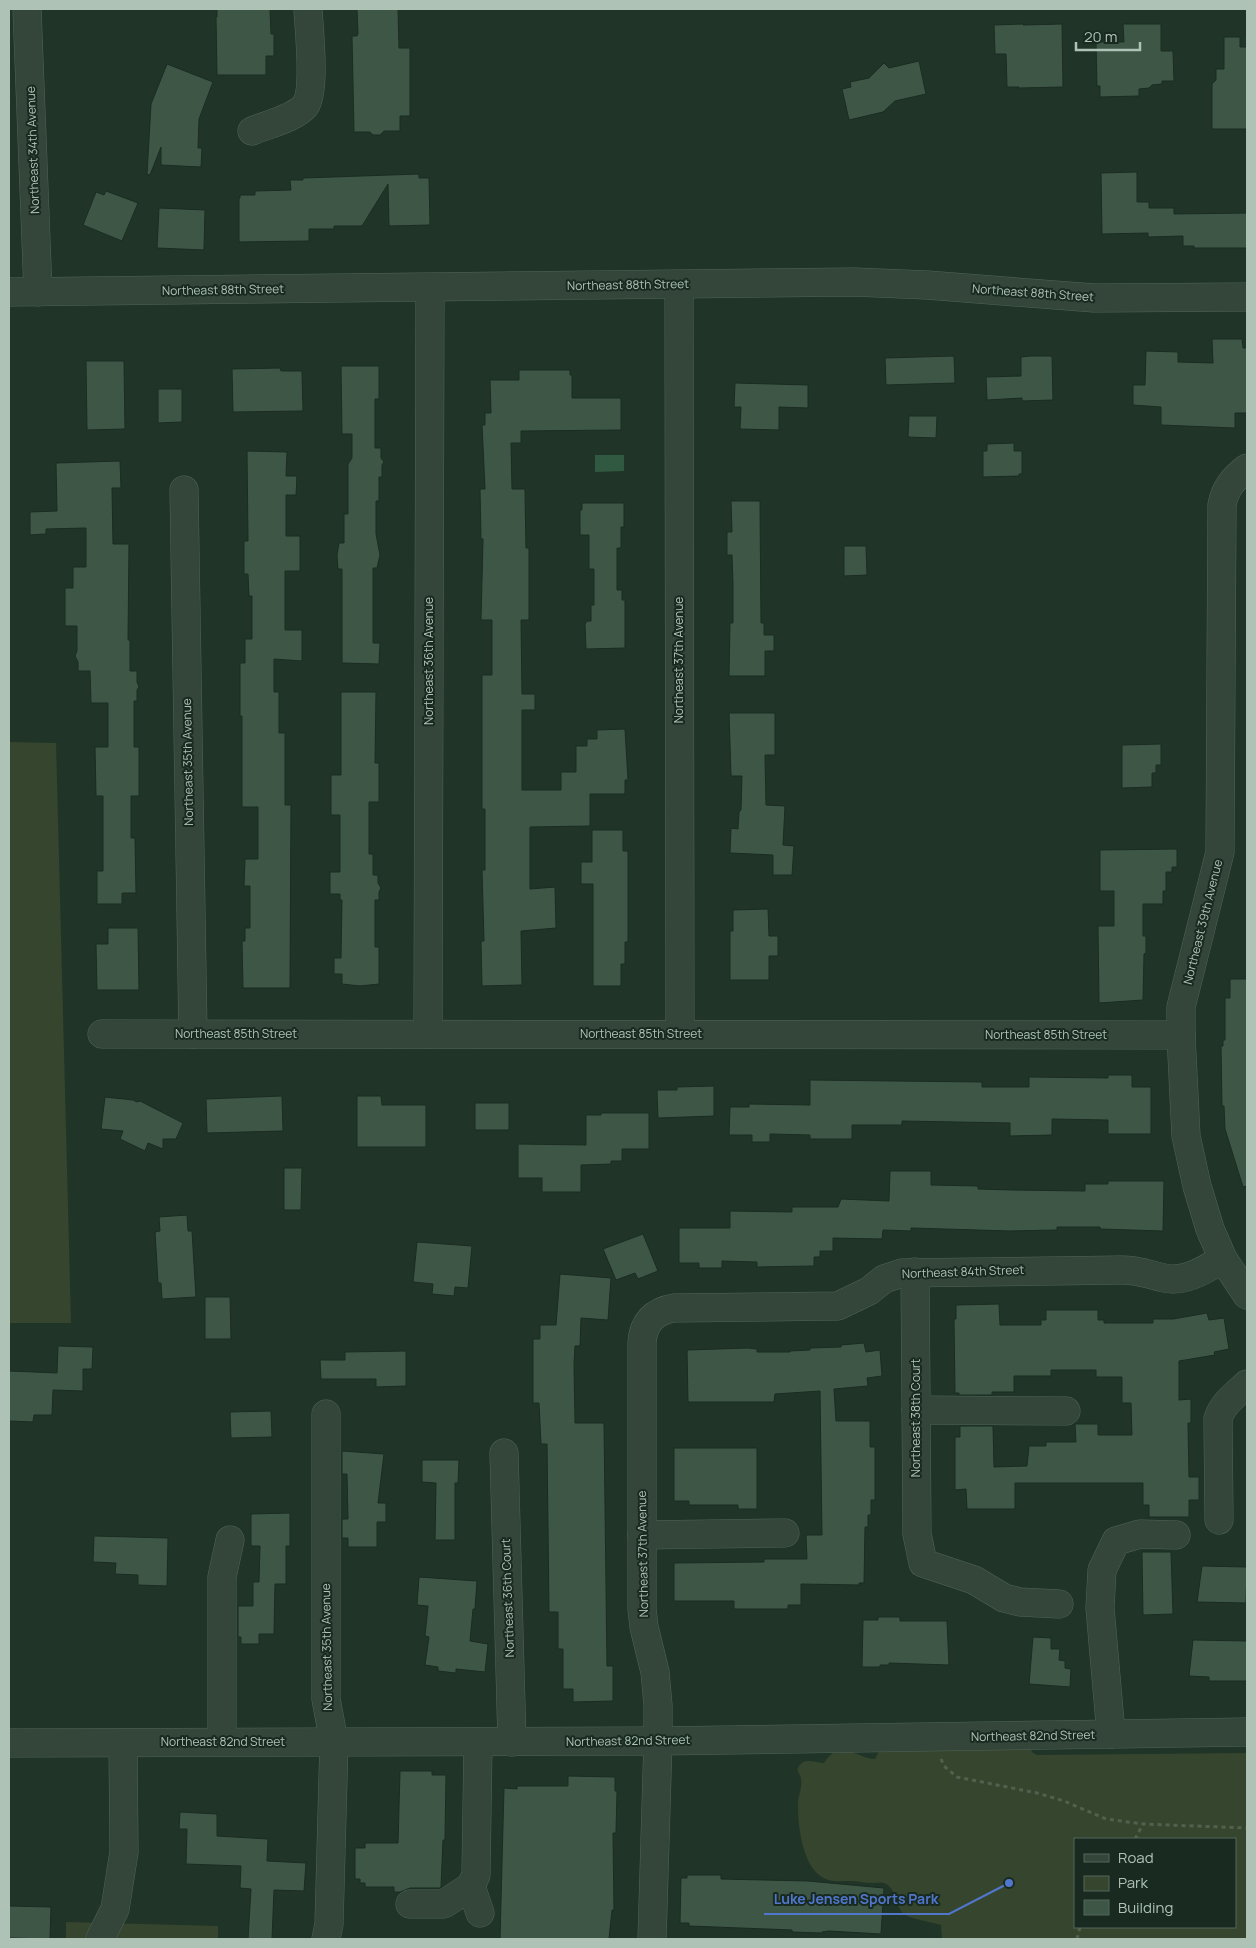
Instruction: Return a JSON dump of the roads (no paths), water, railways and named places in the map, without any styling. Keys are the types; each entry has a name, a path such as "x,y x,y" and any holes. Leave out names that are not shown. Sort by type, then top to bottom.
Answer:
{"street":[{"name":"Northeast 34th Avenue","path":"27,9 38,292"},
{"path":"252,131 296,114 305,105 311,84 308,9"},
{"name":"Northeast 88th Street","path":"9,292 854,282 927,285 1094,298 1247,297"},
{"name":"Northeast 37th Avenue","path":"679,285 680,1034"},
{"name":"Northeast 36th Avenue","path":"428,1034 430,288"},
{"name":"Northeast 39th Avenue","path":"1247,468 1236,476 1229,486 1222,505 1220,852 1181,1008 1186,1136 1196,1186 1210,1229 1223,1259 1247,1295"},
{"name":"Northeast 35th Avenue","path":"184,490 193,1034"},
{"name":"Northeast 85th Street","path":"102,1034 1181,1035"},
{"name":"Northeast 84th Street","path":"650,1320 661,1311 674,1308 838,1306 893,1275 915,1272 1135,1270 1174,1280 1202,1271 1223,1259"},
{"name":"Northeast 38th Court","path":"915,1272 917,1534 923,1563 974,1580 1004,1598 1020,1602 1059,1604"},
{"name":"Northeast 37th Avenue","path":"650,1320 644,1330 642,1343 642,1535 643,1618 655,1672 658,1741 652,1939"},
{"path":"1219,1520 1219,1412 1247,1384"},
{"path":"916,1410 1066,1411"},
{"name":"Northeast 35th Avenue","path":"326,1414 326,1699 334,1742 329,1924 326,1939"},
{"name":"Northeast 36th Court","path":"504,1453 512,1742"},
{"path":"642,1535 785,1533"},
{"path":"1111,1734 1100,1608 1102,1570 1116,1541 1140,1534 1176,1535"},
{"path":"222,1741 222,1577 230,1540"},
{"name":"Northeast 82nd Street","path":"9,1743 658,1741 1247,1732"},
{"path":"410,1904 444,1904 471,1886 476,1875 478,1742"},
{"path":"100,1939 115,1908 124,1852 123,1743"},
{"path":"471,1886 480,1913"}],"place":[{"name":"Luke Jensen Sports Park","path":"1009,1883"}]}
